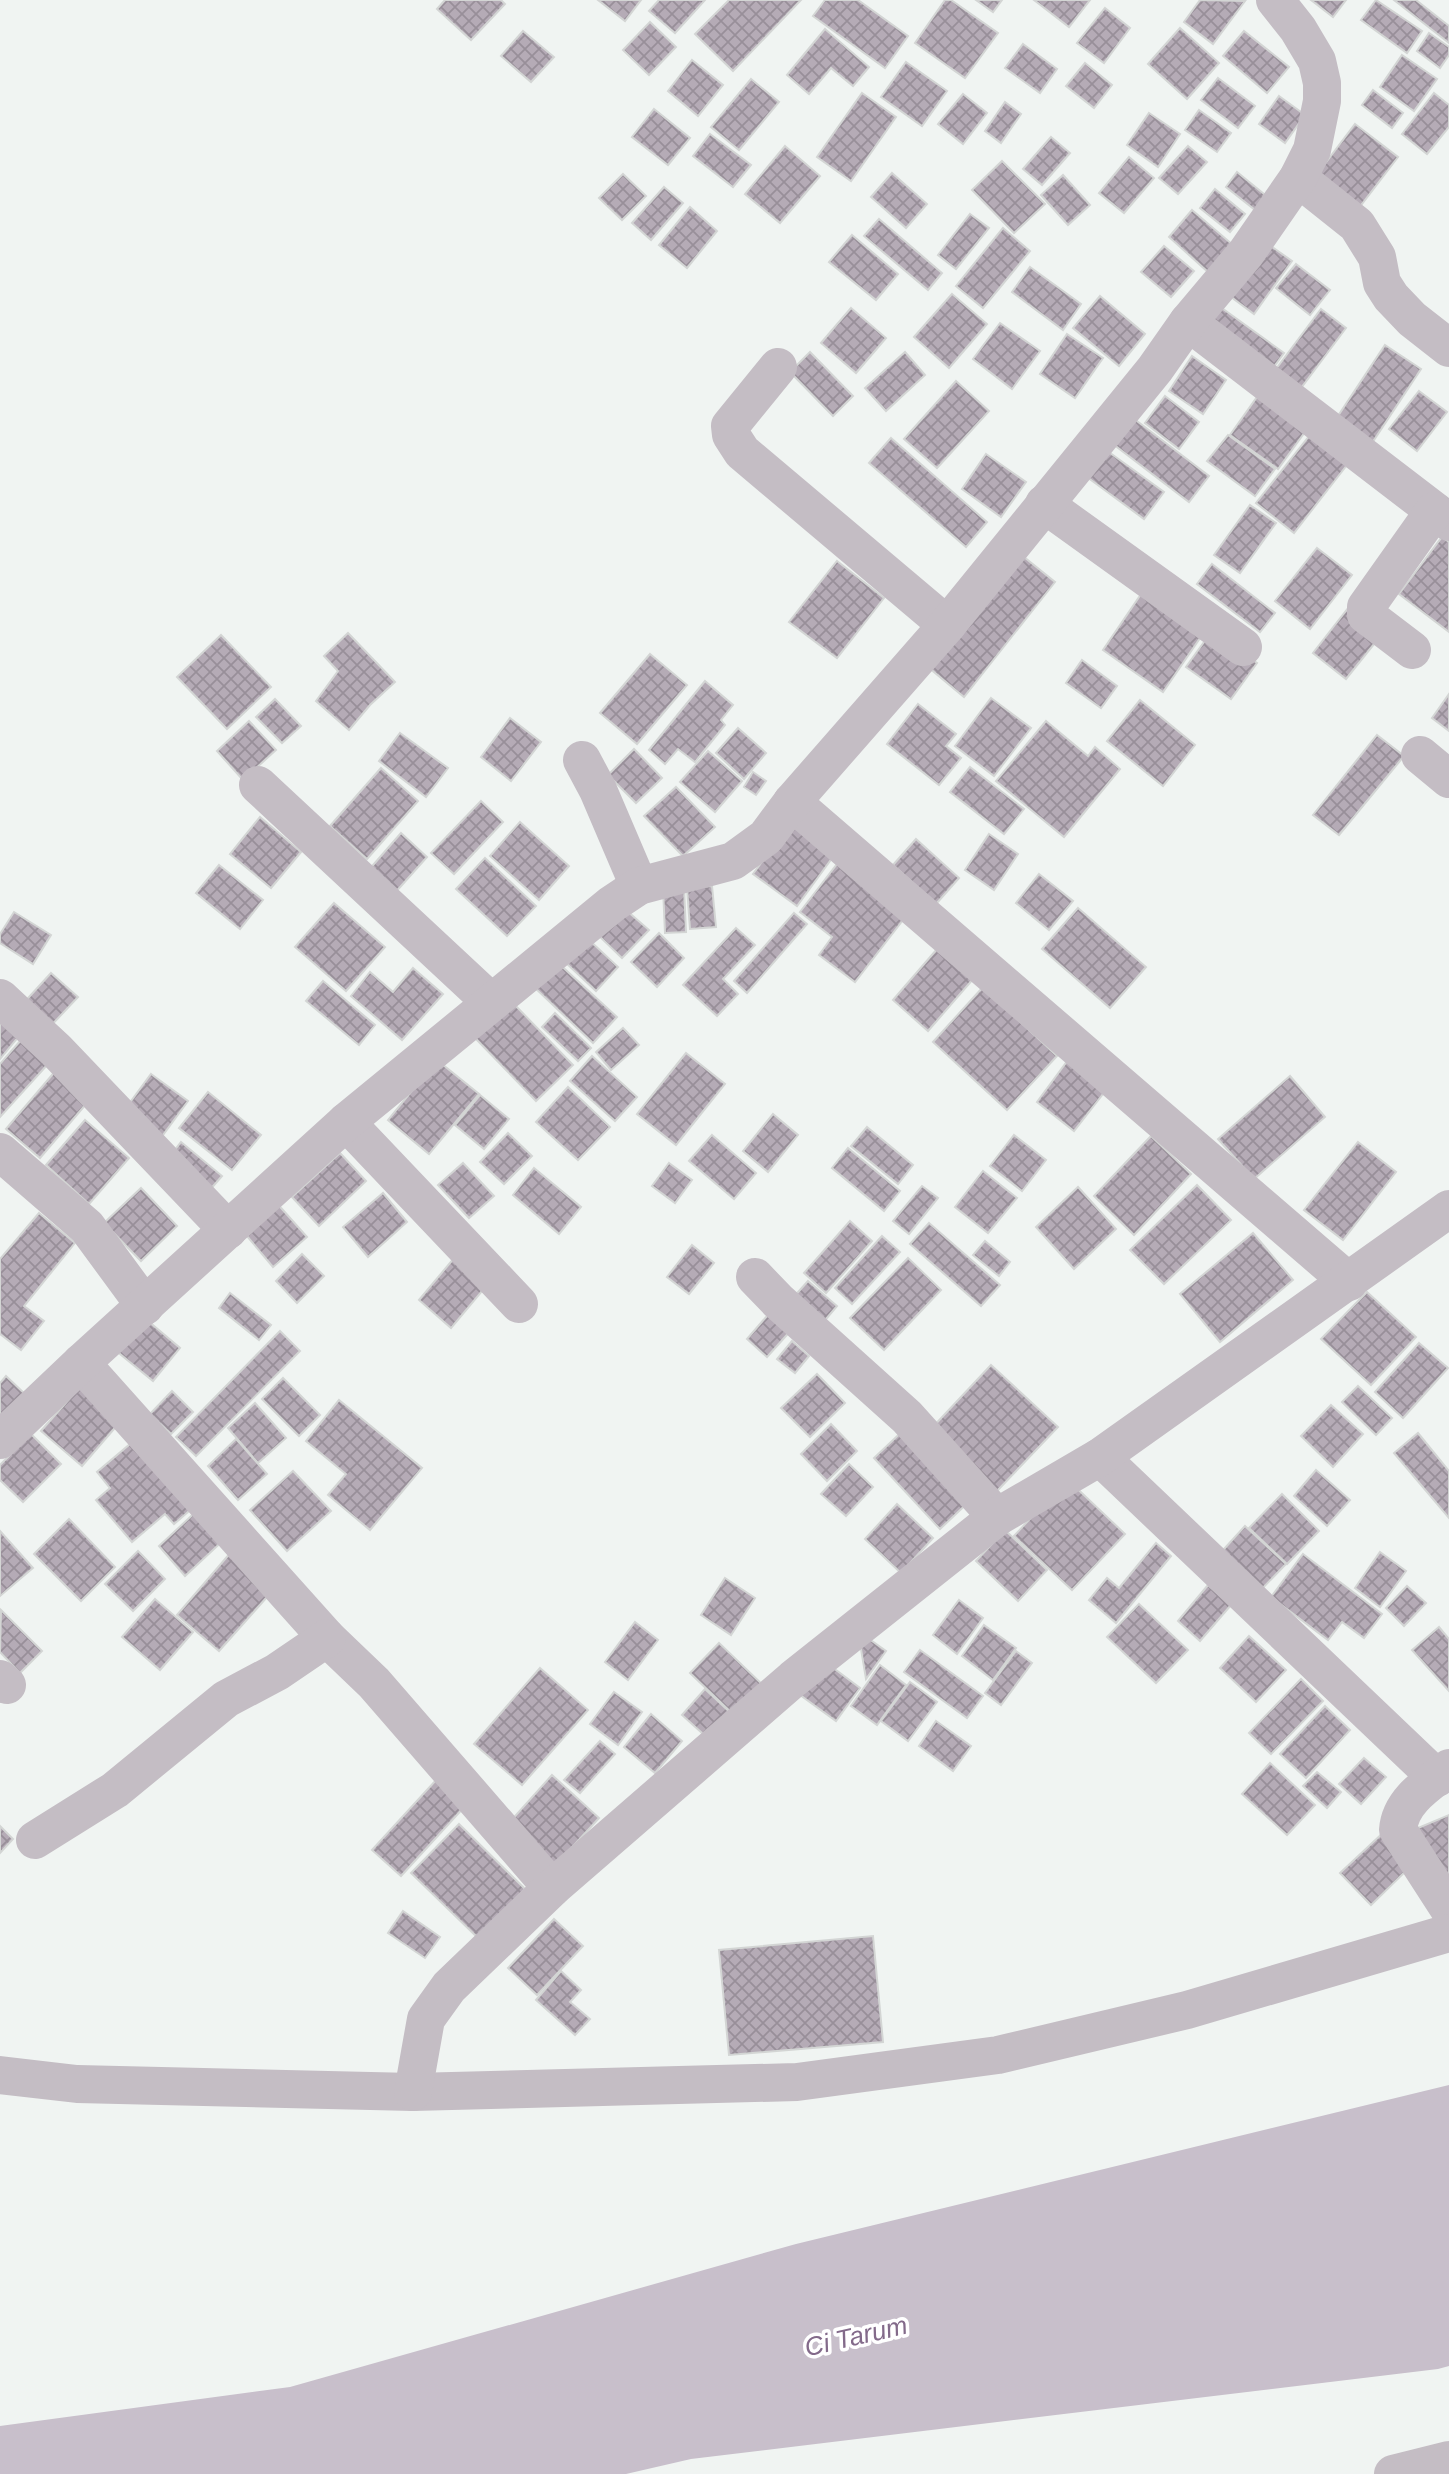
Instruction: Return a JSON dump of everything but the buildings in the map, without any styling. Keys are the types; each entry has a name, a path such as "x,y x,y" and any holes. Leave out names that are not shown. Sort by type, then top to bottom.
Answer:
{"street":[{"path":"0,1440 346,1122 612,904 639,886 733,860 765,837 792,802 947,625 1155,369 1188,323 1246,253 1298,178 1312,150 1322,101 1322,83 1317,61 1311,50 1275,0"},
{"path":"1298,178 1357,225 1377,257 1382,283 1391,297 1412,319 1449,348"},
{"path":"1188,323 1441,517 1366,607 1366,615 1412,650"},
{"path":"778,367 730,426 736,445 947,625"},
{"path":"1044,504 1243,647"},
{"path":"582,760 598,790 639,886"},
{"path":"258,785 491,1002"},
{"path":"792,802 1349,1282"},
{"path":"0,998 56,1050 228,1230"},
{"path":"346,1122 519,1304"},
{"path":"0,1152 87,1227 145,1306"},
{"path":"412,2092 426,2019 449,1987 552,1888 793,1679 997,1517 1100,1457 1449,1209"},
{"path":"755,1277 778,1301 908,1417 997,1517"},
{"path":"81,1363 327,1638 374,1683 552,1888"},
{"path":"1100,1457 1443,1773 1412,1797 1401,1817 1398,1830 1449,1909"},
{"path":"35,1840 114,1790 226,1699 277,1672 327,1638"},
{"path":"0,2075 77,2084 412,2092 797,2082 998,2055 1187,2010 1449,1933"},
{"path":"1393,2474 1449,2460"}],"water":[{"name":"Ci Tarum","path":"1449,2085 1449,2366 1438,2369 691,2459 626,2474 0,2474 0,2426 290,2387 796,2244"}]}
